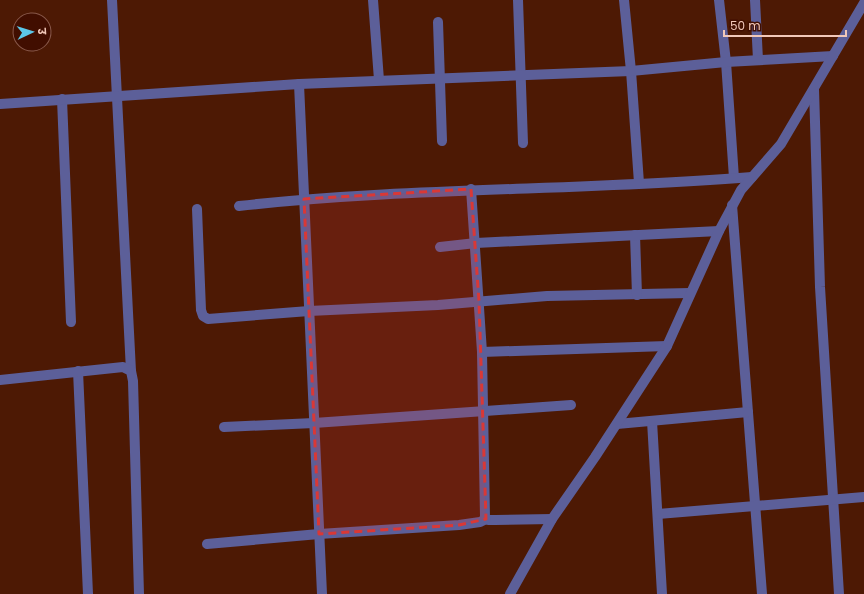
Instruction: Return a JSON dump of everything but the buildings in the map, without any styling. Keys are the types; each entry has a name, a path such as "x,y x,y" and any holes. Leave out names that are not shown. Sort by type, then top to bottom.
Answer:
{"street":[{"path":"112,0 131,371 133,381 139,594"},
{"path":"373,0 379,80"},
{"path":"518,0 523,143"},
{"path":"624,0 631,71 639,184"},
{"path":"719,0 726,62 734,178"},
{"path":"755,0 758,60"},
{"path":"510,594 552,519 617,424 667,346 719,231 741,190 782,144 864,4"},
{"path":"438,22 442,141"},
{"path":"0,104 299,84 439,77 631,71 726,62 833,56"},
{"path":"299,84 322,594"},
{"path":"814,89 820,287 839,594"},
{"path":"62,99 71,322"},
{"path":"239,206 304,198 471,189 639,184 752,177"},
{"path":"471,189 476,243 482,352 484,512 486,519"},
{"path":"732,205 762,594"},
{"path":"197,209 201,310 203,316 215,319 309,311 547,296 690,293"},
{"path":"440,247 476,243 719,231"},
{"path":"635,235 637,295"},
{"path":"482,352 667,346"},
{"path":"0,380 78,371 123,368 131,371"},
{"path":"78,371 88,594"},
{"path":"224,427 314,423 571,405"},
{"path":"617,424 748,412"},
{"path":"652,421 662,594"},
{"path":"658,514 864,497"},
{"path":"207,544 319,534 459,525 480,522 486,519 552,519"}],"highlighted area":[{"path":"471,189 479,301 486,519 459,525 319,534 304,199"}]}
